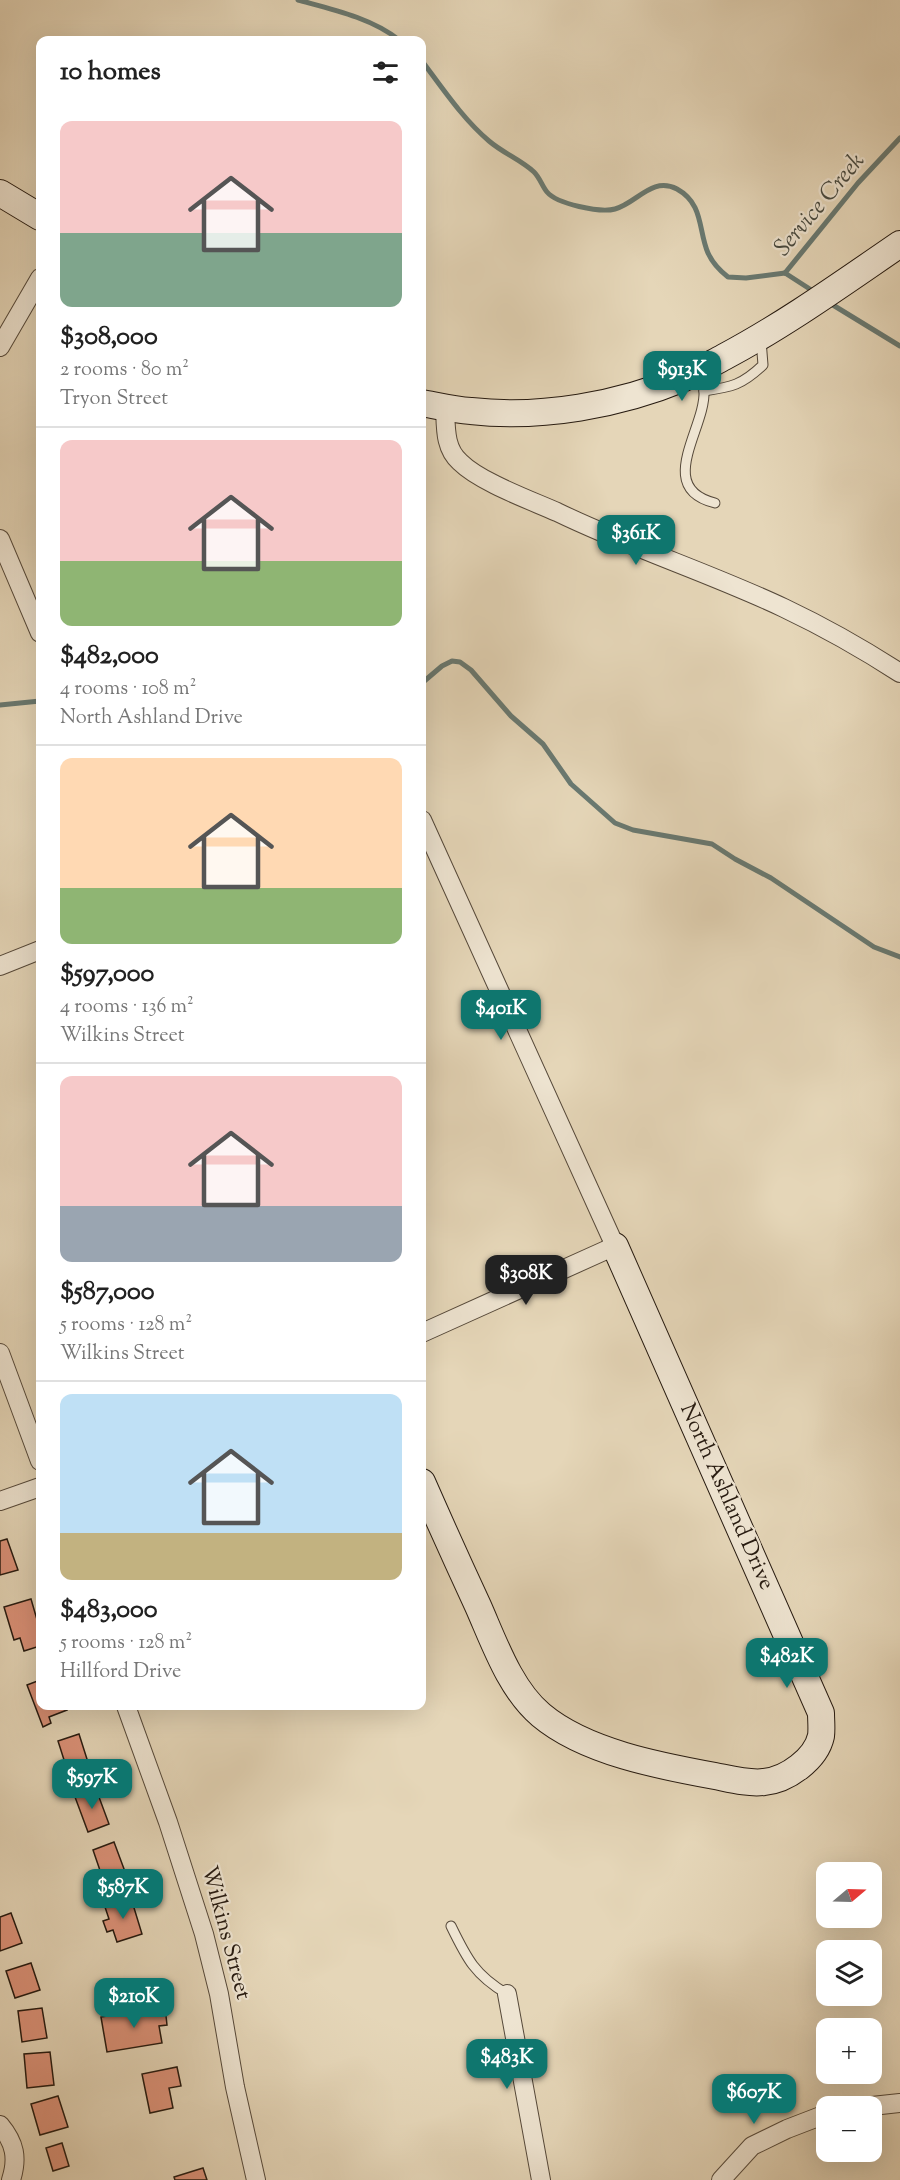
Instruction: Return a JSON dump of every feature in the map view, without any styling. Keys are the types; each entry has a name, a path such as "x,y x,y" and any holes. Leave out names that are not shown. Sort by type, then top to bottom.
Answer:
{"street":[{"path":"0,193 36,214"},
{"path":"433,405 471,411 514,413 558,410 601,403 687,377 701,381 760,337 900,244"},
{"path":"0,347 36,285"},
{"path":"433,405 450,451 460,462 478,475 600,532 784,608 837,635 900,673"},
{"path":"0,539 36,624"},
{"name":"North Ashland Drive","path":"426,829 615,1246 820,1713 821,1736 815,1752 786,1776 764,1783 666,1767 601,1748 564,1730 541,1715 522,1693 497,1648 426,1491"},
{"path":"0,966 36,952"},
{"path":"426,1331 615,1246"},
{"path":"0,1353 36,1450"},
{"path":"0,1501 36,1488"},
{"name":"Wilkins Street","path":"127,1710 168,1822 204,1934 219,1994 235,2087 256,2180"},
{"path":"507,1994 541,2180"},
{"path":"882,2105 900,2103"},
{"path":"721,2180 752,2146 816,2118"},
{"path":"0,2125 14,2149 16,2164 11,2180"}],"lane":[{"path":"701,381 684,475 690,489 699,500 715,503"},
{"path":"451,1926 469,1962 488,1983 507,1994"}],"building":[{"path":"7,1539 18,1570 0,1575 0,1541"},
{"path":"31,1599 36,1616 36,1647 24,1651 20,1638 14,1640 4,1607"},
{"path":"36,1682 36,1709 27,1685"},
{"path":"37,1710 67,1710 49,1717 51,1723 43,1727"},
{"path":"79,1734 93,1778 72,1785 58,1741"},
{"path":"96,1789 109,1824 88,1832 75,1797"},
{"path":"114,1842 127,1877 105,1885 93,1850"},
{"path":"131,1898 142,1934 117,1942 113,1930 107,1932 103,1921 109,1919 105,1907"},
{"path":"11,1913 22,1943 0,1951 0,1917"},
{"path":"31,1963 40,1990 15,1998 6,1971"},
{"path":"165,2007 167,2025 159,2026 162,2043 107,2052 101,2017"},
{"path":"42,2008 47,2038 22,2042 18,2011"},
{"path":"50,2052 54,2085 27,2088 24,2054"},
{"path":"177,2067 181,2086 169,2088 173,2108 150,2113 142,2074"},
{"path":"58,2096 68,2127 40,2135 31,2104"},
{"path":"62,2143 69,2166 53,2171 46,2148"},
{"path":"203,2168 207,2180 175,2180 174,2177"}],"waterway":[{"path":"298,0 364,20 394,36"},
{"path":"426,66 471,123 494,145 534,172 545,190 552,196 579,206 608,210 623,206 652,188 668,186 677,189 692,202 699,218 708,253 716,266 728,277 746,278 785,273"},
{"name":"Service Creek","path":"785,273 858,183 900,138"},
{"name":"Service Creek","path":"785,273 816,293"},
{"name":"Service Creek","path":"828,302 900,346"},
{"path":"426,680 442,666 452,661 460,662 471,670 511,716 543,744 571,784 615,823 633,830 712,844 771,878 874,947 900,957"},
{"path":"0,705 36,701"}]}
